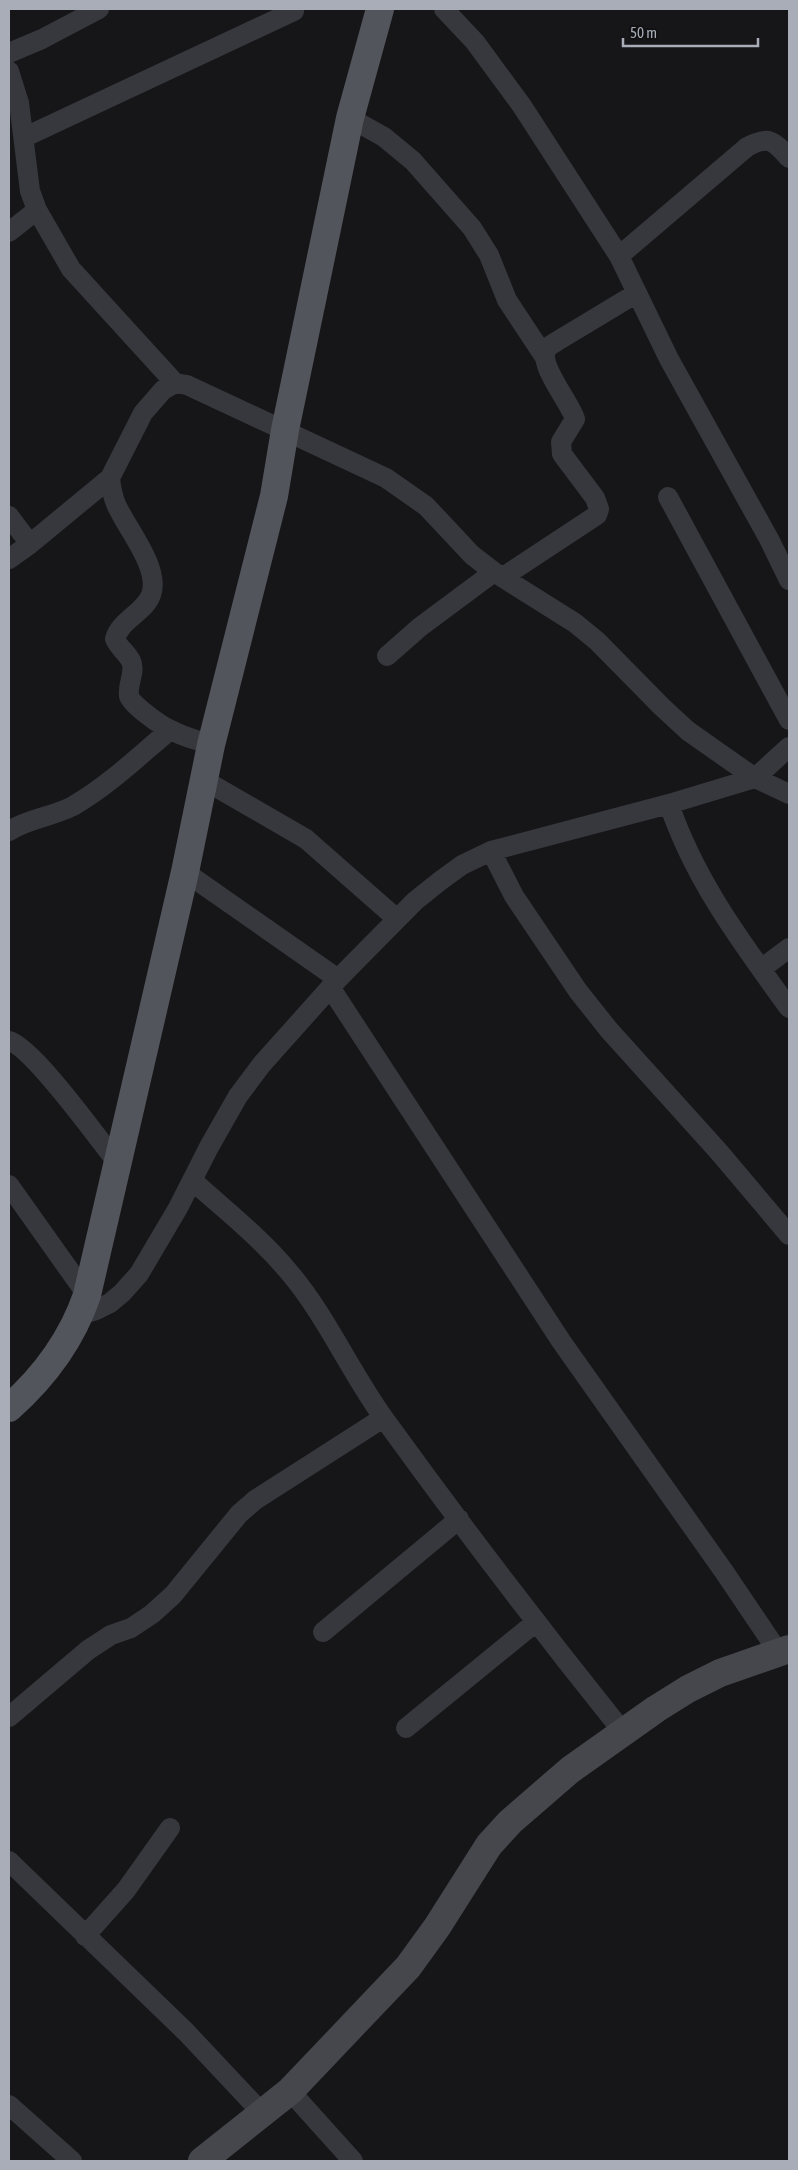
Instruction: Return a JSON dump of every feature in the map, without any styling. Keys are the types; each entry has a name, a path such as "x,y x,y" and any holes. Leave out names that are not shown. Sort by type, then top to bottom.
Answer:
{"main road":[{"path":"9,1408 24,1395 47,1369 84,1305 119,1165 185,872 211,745 274,496 285,430 350,118 380,9"}],"street":[{"path":"9,53 42,39 99,9"},
{"path":"444,9 475,42 522,106 619,256 669,359 769,539 789,580"},
{"path":"24,137 294,11"},
{"path":"9,71 19,103 30,191 38,210 71,269 175,383 188,385 285,430 386,478 404,490 426,506 472,555 499,575 552,608 596,640 688,731 755,778 789,794"},
{"path":"350,118 384,137 413,161 482,241 507,300 544,356 546,366 575,418 561,442 562,454 595,498 599,510 592,519 499,575 420,627 387,656"},
{"path":"619,256 747,147 757,142 768,140 778,145 789,158"},
{"path":"9,232 38,210"},
{"path":"544,356 547,348 637,293"},
{"path":"9,559 110,478 143,413 163,390 175,383"},
{"path":"110,478 116,504 146,558 152,583 151,594 146,603 121,627 115,640 131,661 133,668 129,685 129,697 136,705 170,730 211,745"},
{"path":"668,497 789,720"},
{"path":"9,516 30,544"},
{"path":"9,831 31,819 64,810 75,804 112,779 170,730"},
{"path":"9,1185 84,1305 96,1310 110,1303 139,1274 193,1181 209,1147 238,1096 262,1064 334,983 414,901 462,866 491,851 669,804 755,778 789,747"},
{"path":"204,780 306,839 397,919"},
{"path":"669,804 679,834 710,894 760,969 789,1008"},
{"path":"491,851 514,896 578,991 609,1030 719,1152 789,1235"},
{"path":"185,872 334,983 578,1365 725,1573 784,1651 720,1673 688,1689 570,1770 510,1822 489,1845 437,1927 408,1967 290,2091 202,2161"},
{"path":"760,969 789,948"},
{"path":"9,1041 27,1052 73,1106 119,1165"},
{"path":"193,1181 269,1250 289,1272 310,1301 383,1418 536,1622 623,1732"},
{"path":"9,1717 88,1650 111,1635 131,1628 152,1614 174,1595 239,1514 255,1500 383,1418"},
{"path":"323,1632 459,1519"},
{"path":"406,1728 536,1622"},
{"path":"85,1936 126,1890 170,1828"},
{"path":"9,1861 186,2032 263,2114"},
{"path":"290,2091 353,2161"},
{"path":"9,2105 72,2161"}]}
